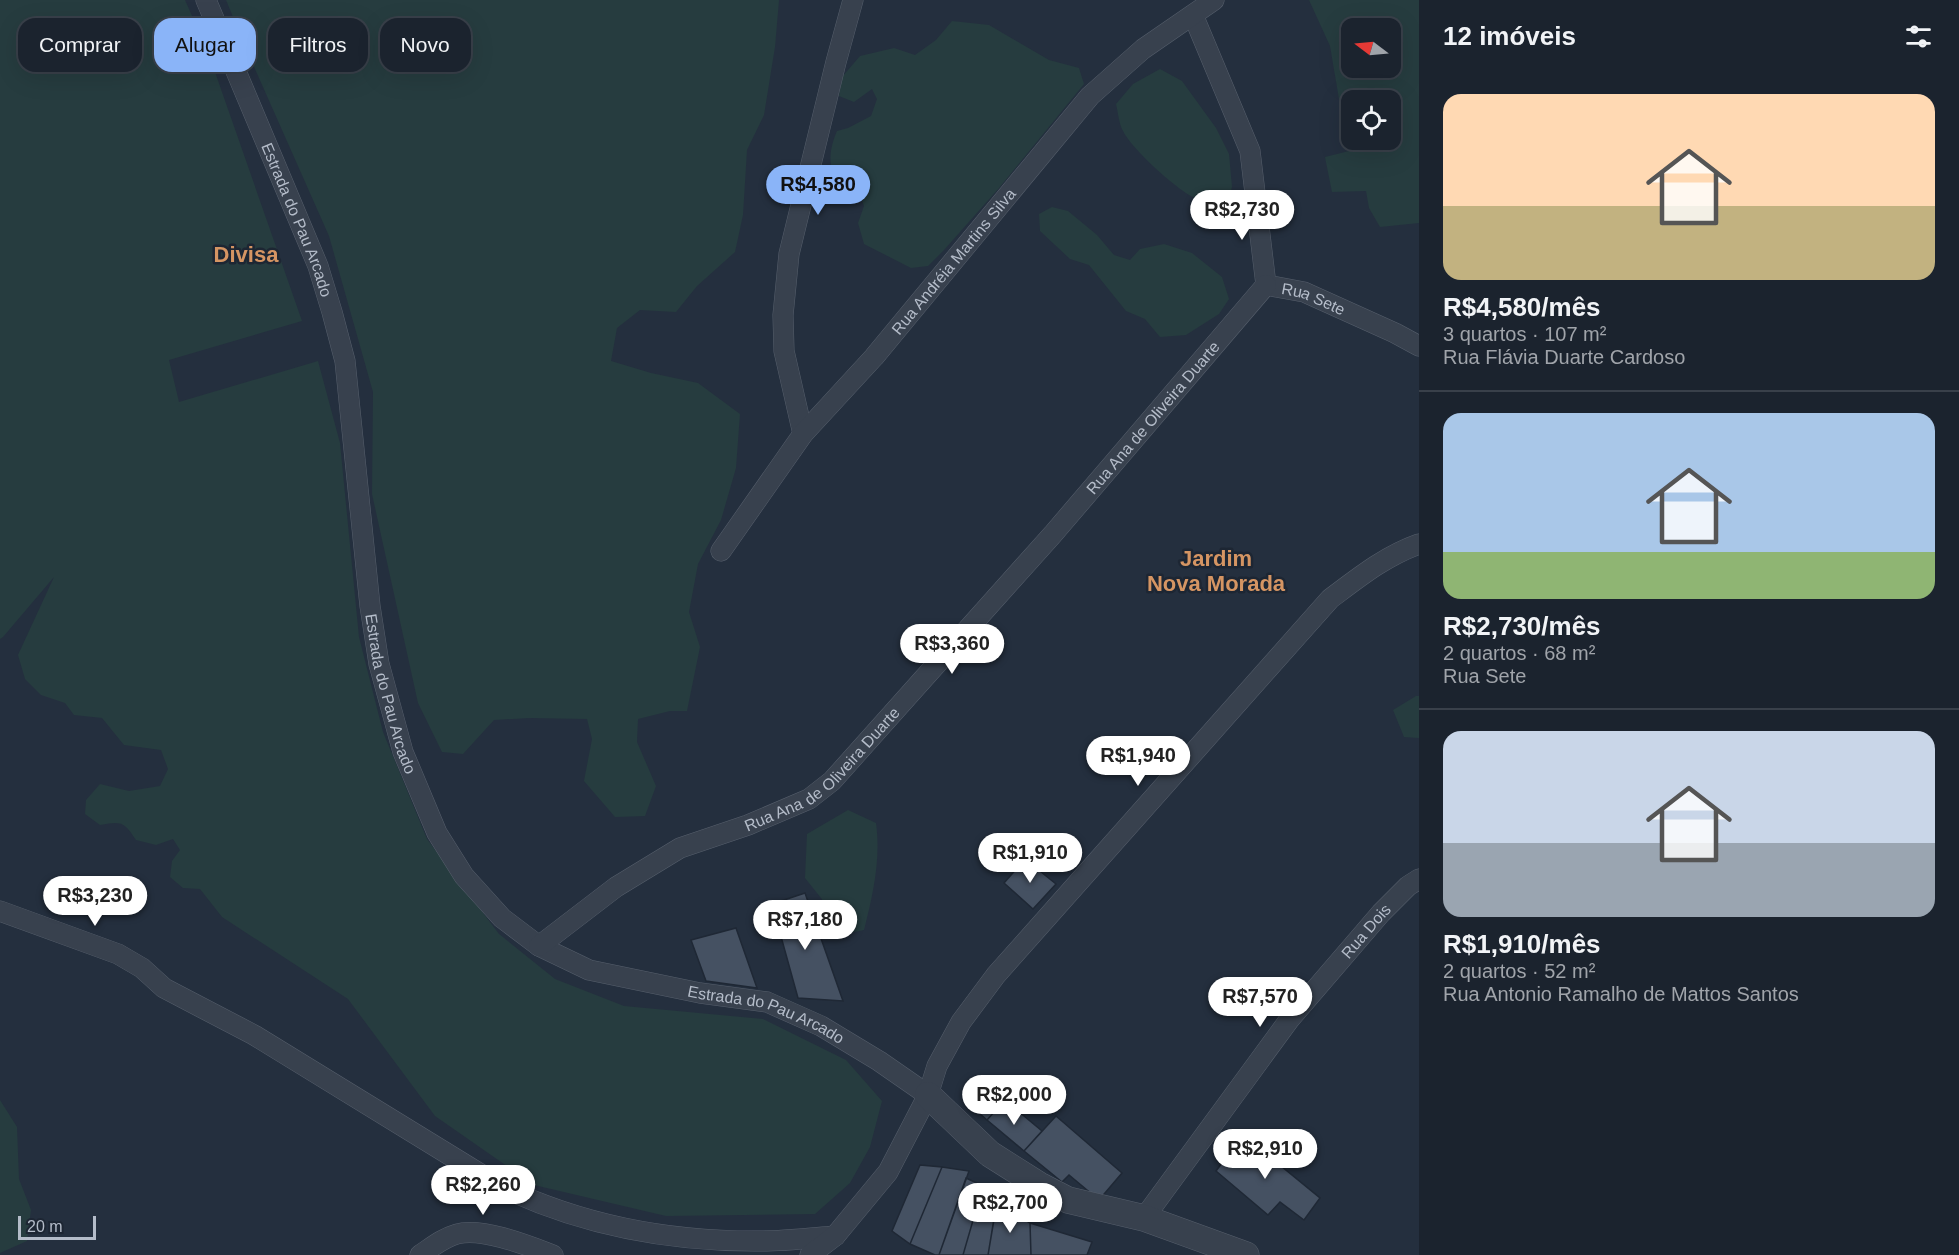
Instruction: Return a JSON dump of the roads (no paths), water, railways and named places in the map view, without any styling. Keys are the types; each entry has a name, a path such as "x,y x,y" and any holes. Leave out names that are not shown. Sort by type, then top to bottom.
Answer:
{"street":[{"name":"Estrada do Pau Arcado","path":"206,0 318,266 332,312 345,361 370,606 377,653 403,753 437,833 464,876 502,918 539,946 590,970 700,993 767,1002 821,1026 879,1061 928,1095"},
{"path":"803,434 784,351 783,315 789,254 853,0"},
{"name":"Rua Andréia Martins Silva","path":"721,551 803,434 874,357 1090,96 1143,49 1214,0"},
{"name":"Rua Sete","path":"1193,15 1250,151 1266,285 1304,292 1419,346"},
{"name":"Rua Ana de Oliveira Duarte","path":"539,946 616,887 680,848 748,825 809,799 832,781 1053,534 1266,285"},
{"path":"810,1255 835,1236 888,1172 928,1095 937,1066 961,1022 996,975 1330,599 1377,564 1404,549 1419,544"},
{"name":"Rua Dois","path":"1144,1218 1289,1020 1381,913 1408,886 1419,879"},
{"path":"0,911 118,954 142,968 164,988 254,1035 500,1186 526,1199 636,1231 677,1237 763,1242 835,1236"},
{"path":"928,1095 990,1154 1039,1185 1068,1200 1144,1218 1246,1255"},
{"path":"420,1255 445,1238 464,1232 505,1237 553,1255"}],"district":[{"name":"Divisa","path":"246,254"},
{"name":"Jardim Nova Morada","path":"1216,570"}]}
